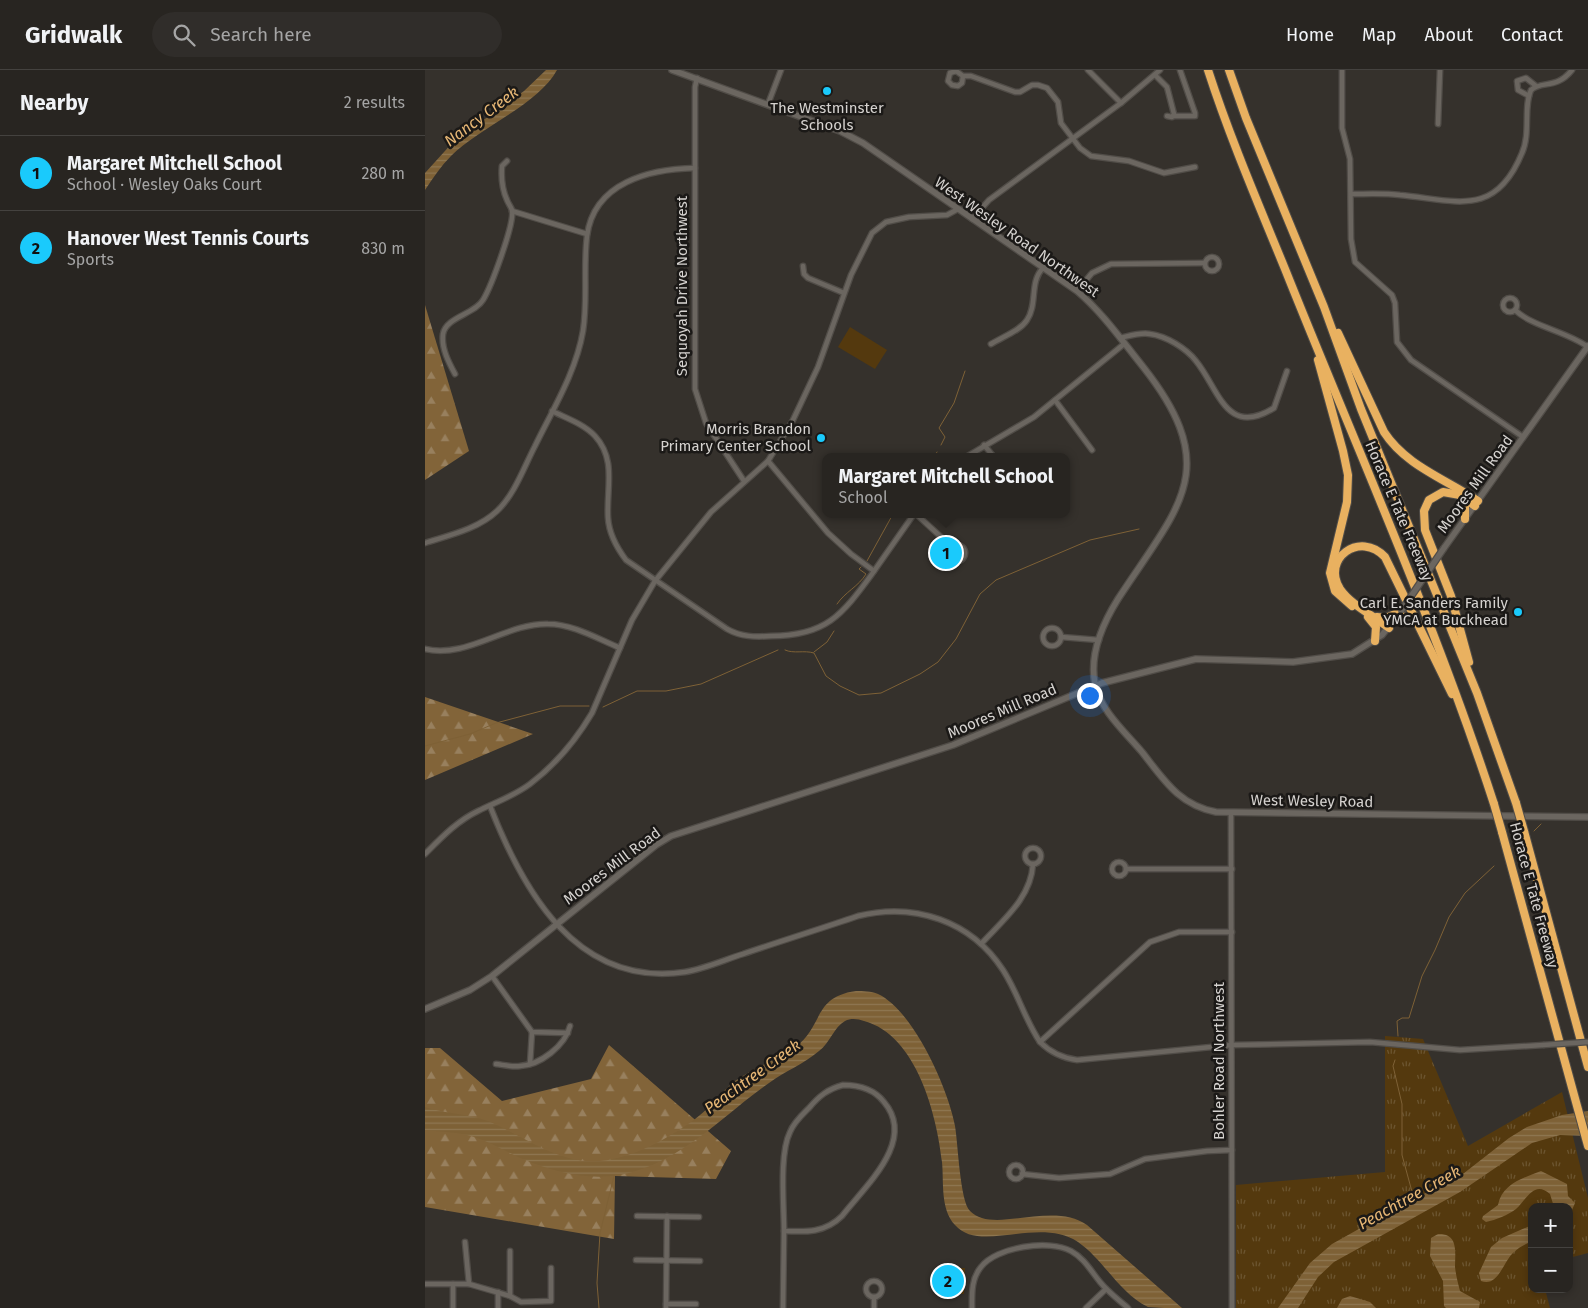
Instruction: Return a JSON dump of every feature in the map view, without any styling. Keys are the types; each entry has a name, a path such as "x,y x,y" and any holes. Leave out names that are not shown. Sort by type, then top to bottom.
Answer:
{"highway":[{"name":"Horace E Tate Freeway","path":"1208,70 1227,126 1417,589 1465,716 1494,804 1588,1146"},
{"name":"Horace E Tate Freeway","path":"1229,70 1246,118 1324,307 1361,410 1477,692 1516,804 1588,1067"},
{"path":"1324,307 1384,432 1393,445 1416,465 1477,504"},
{"path":"1313,339 1348,475 1345,509 1331,563 1331,581 1342,600 1388,629"},
{"path":"1477,504 1459,495 1443,492 1433,496 1426,505 1424,517 1427,536 1451,596 1477,692"},
{"path":"1459,495 1465,505 1465,519"},
{"path":"1375,641 1376,628 1370,617 1348,598 1337,582 1336,570 1338,561 1348,550 1358,546 1374,548 1389,564 1445,680 1465,716"},
{"path":"1370,617 1386,618 1401,611"}],"street":[{"name":"West Wesley Road Northwest","path":"672,70 850,135 1077,291 1097,309 1157,385 1177,418 1185,444 1186,476 1177,507 1108,615 1099,640 1095,665 1095,685"},
{"path":"768,104 781,70"},
{"path":"1088,70 1121,103"},
{"path":"971,219 989,200 1121,103 1159,70"},
{"path":"1167,116 1191,118 1195,116 1183,74 1180,70"},
{"path":"1342,70 1342,128 1351,159 1352,255 1360,268 1390,291 1395,304 1397,342 1402,351 1415,364 1523,437"},
{"path":"1438,124 1440,70"},
{"path":"1351,194 1400,195 1461,203 1476,201 1489,196 1505,182 1522,153 1528,131 1529,96 1531,90 1536,86 1555,83 1572,70"},
{"path":"1155,75 1167,87 1174,116"},
{"path":"963,76 971,76 1015,92 1020,92 1032,85 1047,88 1054,94 1058,102 1061,123 1083,151 1097,158 1129,161 1164,173 1195,167"},
{"name":"Sequoyah Drive Northwest","path":"697,78 695,390 707,423 744,481"},
{"path":"1529,96 1518,90 1517,81 1526,78 1536,86"},
{"path":"455,374 447,358 443,339 445,330 483,300 507,238 512,211 502,183 502,166 507,161"},
{"path":"425,543 473,527 497,511 512,491 572,368 582,334 586,307 587,234 599,207 620,186 655,171 695,168"},
{"path":"425,854 456,824 530,784 570,745 592,713 638,609 655,580 711,512 768,461 809,390 844,293 867,240 878,226 898,219 947,215 958,210"},
{"path":"512,211 587,234"},
{"path":"1077,291 1092,273 1111,264 1205,263"},
{"path":"803,266 804,274 808,278 844,293"},
{"path":"991,344 1026,322 1033,302 1036,276 1043,268"},
{"path":"1515,310 1525,317 1572,336 1588,346"},
{"path":"1120,338 1150,333 1186,350 1208,377 1218,398 1227,409 1243,416 1255,416 1274,408 1287,371"},
{"path":"972,453 1019,426 1055,400 1124,344"},
{"name":"Moores Mill Road","path":"425,1009 469,990 492,976 656,845 671,836 953,745 1095,685 1196,659 1293,662 1343,657 1361,650 1388,629 1588,346"},
{"path":"1055,400 1092,450"},
{"path":"552,411 585,428 601,444 609,466 608,518 613,538 626,560 734,633 748,637 787,636 813,631 835,619 850,605 912,518"},
{"path":"984,445 991,453"},
{"path":"768,461 828,533 851,554 874,571"},
{"path":"919,518 952,547"},
{"path":"425,649 452,650 531,626 548,624 569,627 620,648"},
{"path":"1053,628 1058,630 1061,637 1059,643 1053,646 1047,644 1043,636 1045,631 1053,628"},
{"path":"1061,637 1099,640"},
{"name":"West Wesley Road","path":"1095,685 1100,699 1110,714 1178,795 1199,809 1231,813 1588,817"},
{"path":"490,806 520,874 557,924 577,945 600,959 627,970 653,974 693,970 858,916 885,911 911,912 937,918 961,929 981,944 1003,972 1040,1042 1056,1054 1077,1060 1232,1045 1370,1042 1460,1050 1588,1042"},
{"name":"Bohler Road Northwest","path":"1231,813 1233,1308"},
{"path":"981,944 1025,895 1031,881 1033,864"},
{"path":"1126,869 1231,869"},
{"path":"1040,1042 1150,942 1179,932 1232,932"},
{"path":"492,976 532,1032 530,1064"},
{"path":"496,1064 521,1066 546,1056 568,1033 570,1026"},
{"path":"532,1032 568,1033"},
{"path":"783,1308 785,1151 794,1125 817,1098 833,1088 855,1086 875,1093 888,1106 895,1122 895,1140 888,1157 833,1224 815,1231 784,1231"},
{"path":"1023,1174 1059,1178 1110,1174 1145,1159 1207,1151 1232,1150"},
{"path":"637,1216 699,1217"},
{"path":"667,1216 666,1306 697,1304"},
{"path":"465,1242 469,1284"},
{"path":"972,1308 973,1282 986,1261 1003,1252 1038,1245 1060,1246 1076,1254 1106,1289 1128,1308"},
{"path":"510,1251 510,1296"},
{"path":"635,1260 700,1261"},
{"path":"425,1284 469,1284 510,1296 522,1302 551,1301 551,1268"},
{"path":"453,1284 453,1308"},
{"path":"1085,1308 1106,1289"},
{"path":"498,1292 498,1308"},
{"path":"874,1297 874,1308"},
{"path":"521,1308 522,1302"},
{"path":"522,1302 525,1308"}],"green space":[{"path":"425,305 469,451 425,480"},
{"path":"850,327 887,350 875,369 838,347"},
{"path":"425,697 533,734 425,780"},
{"path":"1385,1036 1423,1039 1468,1146 1562,1092 1588,1198 1588,1253 1573,1257 1573,1203 1528,1203 1528,1293 1546,1293 1550,1308 1236,1308 1236,1185 1385,1172"},
{"path":"609,1045 731,1151 716,1179 615,1176 614,1239 425,1207 425,1048 440,1048 502,1101 591,1079"},
{"path":"942,1268 965,1268 964,1294 942,1293"}],"water":[{"path":"546,70 557,70 537,94 451,156 425,190 425,173 454,141 524,91"},
{"name":"Peachtree Creek","path":"856,991 878,994 891,1003 916,1033 927,1052 937,1072 951,1110 955,1126 964,1196 970,1211 980,1217 993,1220 1041,1216 1073,1218 1087,1225 1182,1308 1148,1307 1138,1301 1120,1285 1087,1249 1078,1242 1062,1235 1045,1232 979,1236 966,1233 955,1225 950,1219 945,1203 939,1143 929,1101 921,1080 911,1060 898,1042 882,1029 864,1021 850,1019 845,1021 838,1027 823,1048 769,1083 707,1132 664,1159 624,1174 585,1176 564,1173 520,1158 468,1135 425,1130 425,1107 473,1116 488,1121 535,1145 573,1159 600,1161 631,1154 676,1132 705,1111 735,1081 795,1047 811,1031 825,1006 832,999 842,994"},
{"path":"1588,1111 1588,1136 1560,1135 1532,1143 1460,1192 1334,1262 1318,1277 1298,1308 1278,1308 1310,1263 1332,1244 1407,1202 1459,1177 1509,1138 1527,1127 1562,1115"},
{"path":"1541,1171 1567,1184 1568,1196 1575,1203 1573,1208 1573,1203 1553,1203 1550,1194 1539,1189 1531,1192 1516,1209 1506,1215 1486,1222 1482,1219 1483,1216 1498,1205 1504,1192 1521,1179"},
{"path":"1528,1227 1528,1243 1510,1256 1492,1281 1481,1281 1479,1273 1491,1247 1502,1238"},
{"path":"1438,1234 1450,1237 1453,1240 1455,1270 1460,1291 1480,1302 1479,1308 1446,1308 1444,1306 1443,1281 1430,1256 1431,1238"},
{"path":"1350,1296 1370,1302 1376,1308 1337,1308 1342,1299"}],"waterway":[{"path":"941,445 945,437 939,428 954,403 965,371"},
{"path":"867,561 891,518"},
{"path":"785,650 814,653 826,676 840,686 859,695 881,693 920,674 938,662 956,639 980,594 996,580 1090,540 1139,529"},
{"path":"837,604 866,574 859,569 861,567"},
{"path":"814,652 827,642 834,631"},
{"path":"603,707 637,691 666,691 701,684 778,650"},
{"path":"425,746 470,734 496,723 560,706 589,706"},
{"path":"1534,831 1541,824"},
{"path":"1398,1036 1397,1021 1402,1018 1409,1018 1422,976 1449,917 1465,893 1494,866"},
{"name":"Peachtree Creek","path":"1395,1060 1393,1066 1402,1104 1402,1155 1414,1199"},
{"path":"599,1308 597,1283 600,1233 614,1176"}],"place":[{"name":"The Westminster Schools","path":"827,91"},
{"name":"Morris Brandon Primary Center School","path":"821,438"},
{"name":"Margaret Mitchell School","path":"946,553"},
{"name":"Carl E. Sanders Family YMCA at Buckhead","path":"1518,612"},
{"name":"Hanover West Tennis Courts","path":"948,1281"}],"water label":[{"name":"Nancy Creek","path":"481,116"}]}
